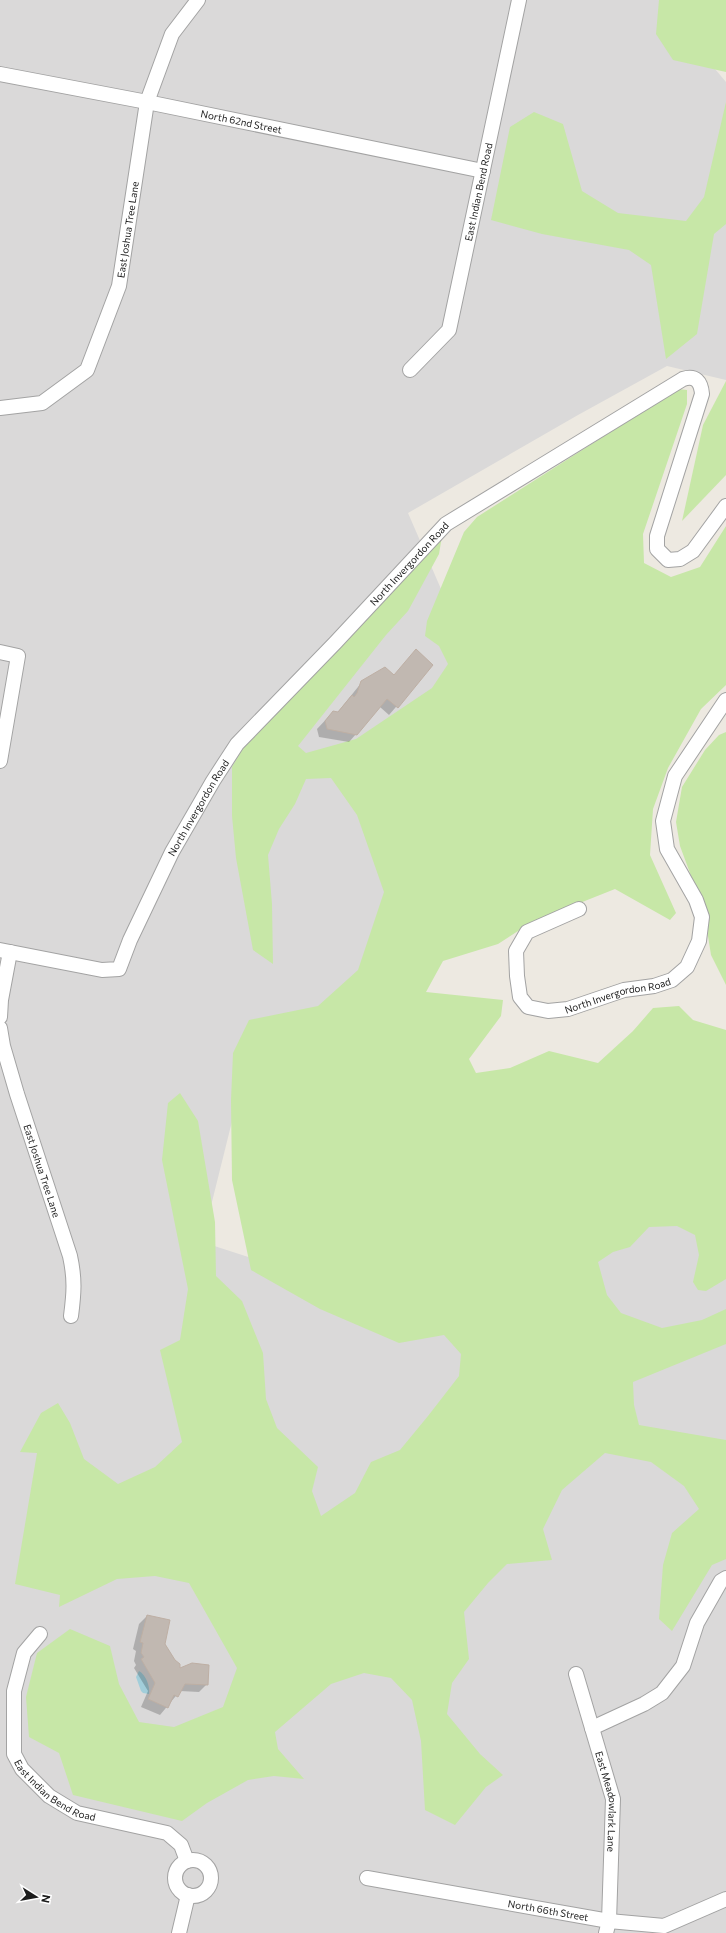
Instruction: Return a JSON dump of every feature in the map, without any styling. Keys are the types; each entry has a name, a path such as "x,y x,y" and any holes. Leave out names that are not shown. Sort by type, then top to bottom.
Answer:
{"street":[{"name":"East Joshua Tree Lane","path":"0,408 42,403 87,370 119,286 147,102 172,34 198,0"},
{"name":"East Indian Bend Road","path":"410,370 449,330 519,0"},
{"name":"North 62nd Street","path":"0,74 147,102 483,172"},
{"name":"North Invergordon Road","path":"5,951 102,970 119,968 130,940 172,852 237,744 446,524 690,376 702,385 702,394 656,536 657,548 668,560 680,559 693,551 726,506"},
{"path":"0,652 18,656 0,761"},
{"name":"North Invergordon Road","path":"579,909 527,932 516,951 516,976 520,997 528,1007 548,1011 568,1009 624,990 654,986 672,980 687,967 699,941 702,917 696,900 666,849 663,821 675,776 726,700"},
{"path":"0,1017 5,951"},
{"name":"East Joshua Tree Lane","path":"0,1028 3,1046 17,1094 70,1256 75,1290 71,1316"},
{"path":"592,1728 644,1704 662,1693 683,1666 697,1623 721,1581 726,1578"},
{"name":"East Indian Bend Road","path":"40,1634 24,1653 14,1691 14,1754 22,1769 48,1796 77,1813 167,1833 181,1845 187,1861"},
{"name":"East Meadowlark Lane","path":"576,1674 613,1799 608,1927"},
{"path":"193,1860 203,1863 211,1875 209,1887 205,1892 199,1895 188,1895 178,1887 175,1877 180,1866 187,1861 193,1860"},
{"name":"North 66th Street","path":"367,1878 608,1927 664,1926 726,1899"},
{"path":"179,1933 188,1895"}],"shaded area":[{"path":"0,0 681,0 677,24 726,82 726,380 667,366 578,415 408,513 481,681 358,1001 250,1049 202,1242 470,1329 548,1257 726,1185 726,1933 0,1933"}],"green space":[{"path":"659,0 726,0 726,72 673,60 656,34"},
{"path":"726,102 726,224 714,234 697,334 666,359 651,265 629,250 542,234 491,220 510,127 534,112 563,124 582,191 618,213 686,221 704,197"},
{"path":"726,381 726,475 682,521 703,425"},
{"path":"678,389 687,390 687,404 643,534 644,563 671,577 700,567 726,526 726,685 701,709 668,768 653,809 650,855 676,913 670,920 615,889 532,922 498,944 443,961 426,992 503,1000 501,1016 469,1059 476,1073 510,1068 549,1051 598,1063 633,1031 653,1008 679,1006 693,1020 726,1030 726,1279 706,1291 698,1290 693,1282 699,1255 695,1235 677,1226 649,1227 630,1247 613,1252 598,1262 607,1295 621,1313 662,1328 702,1320 726,1309 726,1344 633,1382 634,1405 639,1425 726,1440 726,1559 712,1565 672,1631 659,1619 663,1565 672,1533 699,1509 684,1486 651,1462 605,1453 562,1490 543,1529 552,1560 507,1564 488,1583 464,1612 469,1659 452,1683 447,1714 480,1754 503,1775 486,1787 455,1825 425,1810 421,1741 412,1700 391,1678 364,1673 331,1684 275,1732 278,1749 304,1779 274,1776 248,1780 207,1803 182,1821 73,1795 59,1753 29,1737 26,1697 37,1653 70,1629 110,1646 119,1684 139,1722 174,1727 223,1707 237,1668 189,1583 155,1576 117,1579 59,1607 60,1595 15,1584 37,1453 20,1452 41,1413 58,1403 70,1423 84,1459 118,1484 155,1467 182,1442 160,1350 180,1340 188,1289 162,1160 168,1103 180,1093 198,1121 215,1222 216,1276 242,1301 263,1353 266,1399 277,1428 318,1467 312,1491 321,1516 355,1493 371,1462 400,1450 459,1376 461,1354 444,1335 399,1343 320,1309 251,1270 232,1180 231,1100 233,1053 249,1020 318,1006 358,970 384,892 357,815 331,778 306,779 295,804 279,829 268,855 272,904 273,964 253,950 236,858 232,816 232,767 243,748 363,624 442,536 439,554 408,611 386,635 298,746 306,753 356,739 432,688 448,664 439,646 425,636 427,621 464,532 477,517"},
{"path":"726,732 726,985 711,955 704,911 680,846 676,822 682,787 705,750 719,735"}],"water":[{"path":"139,1671 144,1675 147,1681 149,1694 141,1691 136,1677"}],"building":[{"path":"416,649 433,665 398,708 387,699 357,735 327,729 325,721 333,711 338,712 352,695 354,697 361,681 385,667 394,675"},
{"path":"147,1615 170,1620 165,1644 175,1660 180,1664 180,1668 192,1663 209,1665 208,1685 185,1684 178,1697 174,1695 168,1708 148,1699 155,1683 141,1659 144,1657 141,1653 143,1643 140,1642"}]}
